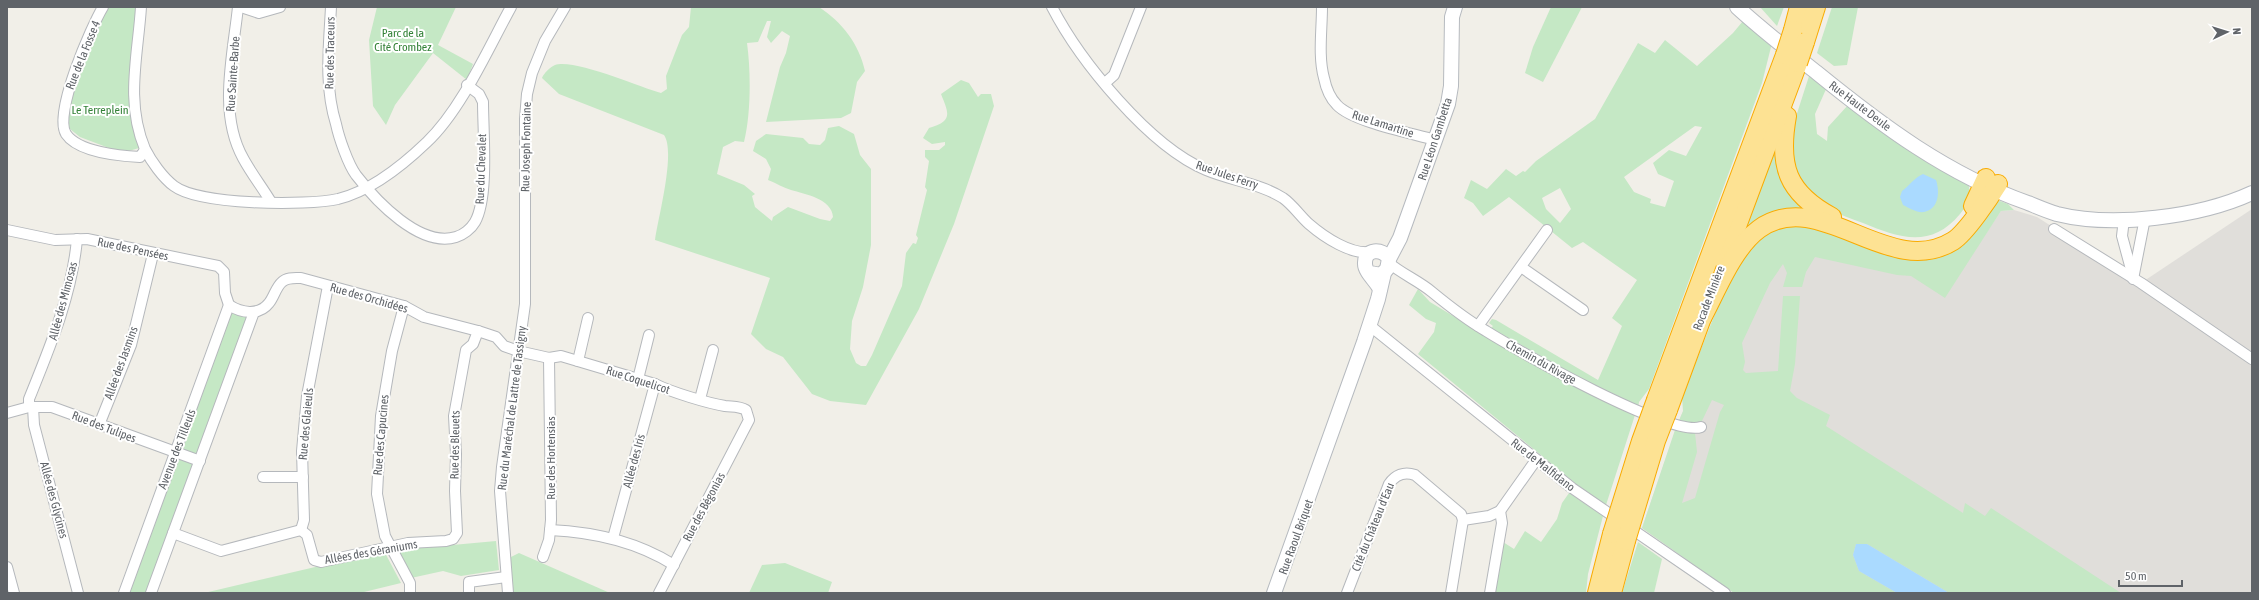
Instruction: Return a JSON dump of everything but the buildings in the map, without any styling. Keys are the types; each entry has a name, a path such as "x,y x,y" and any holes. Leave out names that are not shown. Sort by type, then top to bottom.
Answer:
{"highway":[{"name":"Rocade Minière","path":"1798,7 1799,36"},
{"name":"Rocade Minière","path":"1662,405 1702,318 1799,36 1816,7"},
{"path":"1792,59 1783,156 1791,182 1800,194 1815,207 1832,217 1890,239 1904,243 1924,243 1941,238 1958,227 1990,185"},
{"name":"Rocade Minière","path":"1597,593 1656,441 1662,405 1792,59"},
{"path":"1702,318 1741,248 1754,234 1770,223 1791,217 1811,218 1888,246 1903,250 1923,250 1953,241 1966,228 1990,185"},
{"name":"Rocade Minière","path":"1612,593 1619,538"}],"main road":[{"name":"Rue Léon Gambetta","path":"1316,480 1369,326 1380,289 1379,262 1398,243 1449,98 1452,17 1455,7"},
{"name":"Rue Haute Deule","path":"1737,7 1874,118 1913,145 1990,185"},
{"name":"Rue Haute Deule","path":"1746,7 1848,90 1893,124 1935,152 1990,185"},
{"path":"1990,185 2057,214 2092,218 2145,218 2193,212 2222,205 2252,193"},
{"name":"Rue Raoul Briquet","path":"1274,593 1316,480"}],"street":[{"name":"Rue de la Fosse 4","path":"103,7 78,63 65,102 62,121 66,134 76,142 109,155 140,157 146,150"},
{"path":"141,7 133,82 135,111 146,150 160,171 174,186 191,194 217,199 272,202 337,199 366,187 386,176 427,142 449,116 510,7"},
{"path":"239,7 259,13 280,7"},
{"name":"Rue Sainte-Barbe","path":"239,7 229,97 231,125 242,158 272,202"},
{"name":"Rue des Traceurs","path":"331,7 327,76 329,98 336,126 355,173 366,187"},
{"name":"Rue Joseph Fontaine","path":"526,295 525,119 528,94 532,73 545,41 565,7"},
{"name":"Rue Jules Ferry","path":"1052,7 1069,38 1105,83 1146,129 1179,155 1207,170 1244,181 1275,193 1286,200 1310,224 1329,238 1379,262"},
{"path":"1105,83 1114,75 1142,7"},
{"name":"Rue Lamartine","path":"1322,7 1321,61 1324,78 1330,95 1338,106 1351,115 1435,140"},
{"name":"Rue du Chevalet","path":"366,187 394,216 415,230 431,237 447,240 462,235 474,224 481,207 484,102 479,94 467,85"},
{"path":"2124,218 2122,236 2133,279"},
{"path":"2133,279 2145,218"},
{"path":"2054,229 2133,279 2252,358"},
{"path":"1478,326 1547,230"},
{"name":"Rue des Pensées","path":"8,232 55,240 87,239 153,254 218,266 224,272 225,293 229,305"},
{"name":"Allée des Mimosas","path":"31,407 29,399 58,328 75,257 77,239"},
{"name":"Allée des Jasmins","path":"99,425 131,345 153,254"},
{"name":"Chemin du Rivage","path":"1379,262 1432,292 1447,306 1478,326 1620,404 1689,429 1701,427"},
{"path":"1521,267 1583,310"},
{"name":"Rue des Orchidées","path":"254,312 263,309 269,304 282,281 289,278 301,278 404,306 424,317 496,337 504,346 518,351"},
{"name":"Rue des Glaieuls","path":"301,530 304,520 302,451 307,396 328,286"},
{"name":"Rue du Maréchal de Lattre de Tassigny","path":"508,593 500,491 526,295"},
{"path":"151,593 254,312 236,310 229,305"},
{"name":"Avenue des Tilleuls","path":"124,593 229,305"},
{"name":"Rue des Capucines","path":"404,306 392,351 379,437 377,494 385,536 410,583 410,593"},
{"path":"578,361 588,318"},
{"name":"Rue de Malfidano","path":"1369,326 1578,492 1725,593"},
{"name":"Rue des Bleuets","path":"452,539 457,533 454,416 466,350 473,344 478,331"},
{"path":"638,379 649,335"},
{"path":"700,399 713,350"},
{"name":"Rue Coquelicot","path":"518,351 549,358 560,356 724,406 739,406 746,410 749,420"},
{"name":"Rue des Hortensias","path":"543,557 550,530 549,358"},
{"name":"Allée des Iris","path":"613,538 655,384"},
{"name":"Rue des Tulipes","path":"7,413 31,407 52,408 200,461"},
{"name":"Allée des Glycines","path":"31,407 34,425 78,593"},
{"name":"Rue des Bégonias","path":"659,593 749,420"},
{"path":"1451,593 1463,520 1489,516 1500,511 1536,460"},
{"name":"Cité du Château d'Eau","path":"1347,593 1393,478 1409,473 1415,475 1457,510 1463,520"},
{"path":"263,478 303,477"},
{"path":"1490,593 1502,523 1500,511"},
{"path":"173,533 221,551 301,530"},
{"name":"Allées des Géraniums","path":"301,530 307,535 314,560 321,562 408,542 446,541 452,539"},
{"path":"550,530 575,531 613,538 660,556 674,565"},
{"path":"7,570 14,593"},
{"path":"469,593 469,582 506,577"}],"shaded area":[{"path":"2252,209 2252,593 1734,593 1642,528 1678,423 1749,258 1820,238 1977,247 2001,211 2014,210 2037,217 2141,283"}],"green space":[{"name":"Le Terreplein","path":"108,7 138,7 137,136 139,148 122,153 80,137 65,125 71,94 76,79"},
{"name":"Parc de la Cité Crombez","path":"377,7 456,7 438,45 473,64 467,80 433,53 395,105 386,125 373,106 369,40"},
{"path":"691,7 819,7 842,27 859,52 865,71 857,82 851,113 841,118 766,122 780,67 786,53 790,36 782,31 771,43 767,37 771,21 767,21 758,42 747,43 750,93 744,142 735,141 723,147 717,174 744,185 755,194 752,196 755,207 772,221 773,217 788,207 820,219 830,221 833,217 831,211 828,206 817,198 788,189 768,180 771,169 766,159 753,151 756,141 766,134 803,138 809,144 820,145 825,140 828,128 839,126 854,134 860,155 871,169 871,245 863,287 852,321 850,349 856,363 861,366 866,366 872,355 902,286 906,253 913,243 916,244 918,238 916,235 927,190 925,187 929,161 925,157 925,150 939,150 945,145 945,142 932,144 923,138 929,128 942,123 947,116 946,107 941,94 961,80 969,83 978,97 981,94 991,94 994,106 954,224 919,309 866,405 830,401 812,394 783,357 766,349 751,334 770,278 655,240 667,170 667,143 664,135 559,94 542,78 551,67 564,64 591,69 661,93 667,89 666,76 682,35 689,27"},
{"path":"1551,7 1582,7 1543,82 1525,73 1533,47"},
{"path":"1760,7 1784,7 1777,26"},
{"path":"1832,7 1858,7 1847,65 1834,66 1817,53"},
{"path":"1743,21 1772,43 1762,83 1649,389 1639,402 1638,408 1594,386 1491,328 1493,326 1489,323 1492,319 1496,320 1598,380 1622,326 1612,318 1637,280 1583,242 1572,248 1509,197 1483,216 1473,203 1464,198 1471,180 1487,189 1506,169 1516,176 1523,171 1525,172 1536,161 1595,119 1638,43 1655,53 1665,40 1697,66 1733,33","holes":["1695,126 1702,127 1686,156 1669,150 1653,163 1658,174 1674,181 1665,207 1650,203 1651,199 1634,192 1624,177","1560,188 1571,209 1560,223 1546,209 1542,198"]},
{"path":"1810,73 1827,87 1815,114 1817,134 1827,141 1828,127 1849,104 1967,181 1970,190 1969,199 1960,214 1949,225 1938,232 1926,236 1914,237 1889,233 1829,209 1796,182 1791,132"},
{"path":"1779,142 1812,210 1741,237"},
{"path":"2000,201 2008,204 2014,210 2001,211 1945,298 1911,276 1897,275 1815,257 1806,272 1802,287 1783,287 1787,273 1783,264 1770,283 1742,343 1745,362 1743,370 1746,373 1778,371 1783,296 1800,296 1795,364 1790,391 1797,398 1830,415 1826,426 1963,513 1965,503 1985,516 1991,508 2121,593 1949,593 1867,544 1856,544 1853,555 1859,571 1897,593 1734,593 1642,528 1676,427 1695,433 1697,452 1682,503 1695,498 1720,412 1724,405 1712,400 1701,423 1678,423 1683,411 1682,397 1730,276 1760,234 1797,221 1920,255 1993,202"},
{"path":"1418,289 1430,302 1483,334 1635,415 1606,505 1576,484 1418,354 1434,332 1436,323 1426,319 1409,305"},
{"path":"234,311 246,316 248,320 196,457 183,453 179,448 230,312"},
{"path":"179,458 193,463 195,468 149,593 126,593 175,460"},
{"path":"1569,493 1603,516 1588,574 1586,593 1494,593 1503,542 1514,549 1525,531 1541,542 1557,519 1562,503"},
{"path":"496,541 499,570 461,576 443,571 411,578 398,550"},
{"path":"1638,542 1662,559 1654,593 1622,593"},
{"path":"384,551 401,583 360,593 204,593"},
{"path":"519,553 610,593 513,593 509,558"},
{"path":"785,563 832,582 828,593 749,593 762,565"}],"water":[{"path":"1923,174 1936,180 1938,195 1933,207 1924,212 1919,212 1903,205 1900,197 1902,191 1917,177"},
{"path":"1856,544 1867,544 1949,593 1897,593 1859,571 1853,555"}]}
